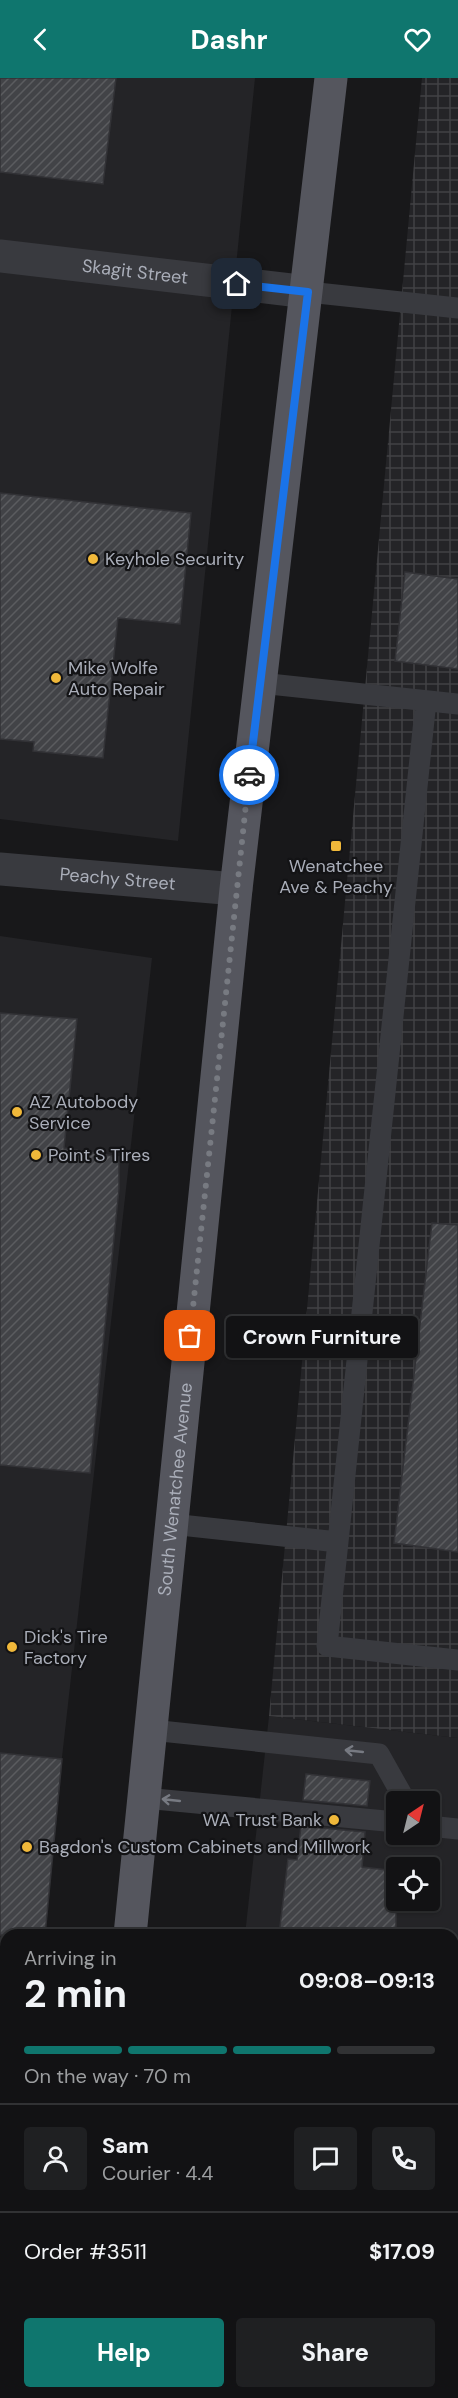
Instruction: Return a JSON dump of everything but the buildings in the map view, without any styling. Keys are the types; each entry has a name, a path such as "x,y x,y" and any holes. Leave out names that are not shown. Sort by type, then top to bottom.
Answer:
{"main road":[{"name":"South Wenatchee Avenue","path":"131,1929 236,890 308,292 331,78"}],"street":[{"name":"Skagit Street","path":"0,256 308,292"},
{"name":"Peachy Street","path":"0,869 236,890"}],"lane":[{"path":"308,292 458,308"},
{"path":"260,683 458,704"},
{"path":"426,700 327,1646 458,1660"},
{"path":"171,1524 338,1542"},
{"path":"151,1730 379,1754 400,1791"},
{"path":"144,1798 386,1821"},
{"path":"440,1827 458,1828"}],"shaded area":[{"path":"0,78 255,78 178,841 0,819"},
{"path":"422,78 458,78 458,1738 269,1716"},
{"path":"0,936 152,958 43,1929 0,1929"},
{"path":"269,1716 458,1738 458,1929 246,1929"}],"way so far":[{"path":"190,1336 249,775"}],"place":[{"name":"Keyhole Security","path":"93,559"},
{"name":"Mike Wolfe Auto Repair","path":"56,678"},
{"name":"Wenatchee Ave & Peachy","path":"336,846"},
{"name":"AZ Autobody Service","path":"17,1112"},
{"name":"Point S Tires","path":"36,1155"},
{"name":"Crown Furniture","path":"190,1336"},
{"name":"Dick's Tire Factory","path":"12,1647"},
{"name":"WA Trust Bank","path":"334,1820"},
{"name":"Bagdon's Custom Cabinets and Millwork","path":"27,1847"}],"route":[{"path":"237,284 308,292 249,775"}]}
